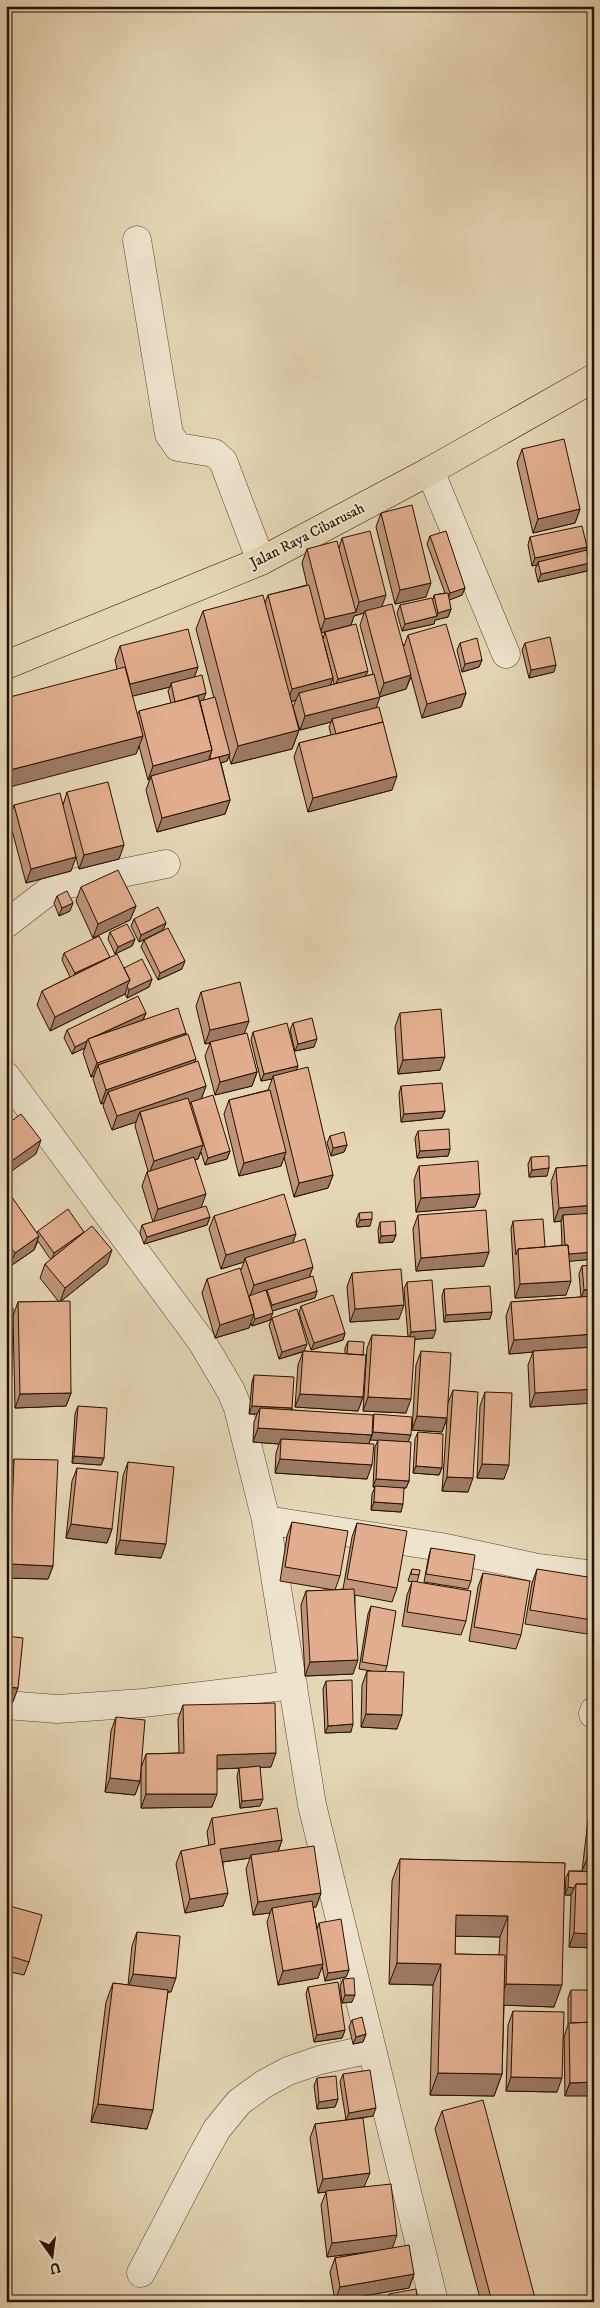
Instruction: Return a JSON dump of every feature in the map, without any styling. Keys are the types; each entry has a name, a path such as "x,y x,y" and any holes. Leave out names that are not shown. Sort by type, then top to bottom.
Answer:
{"main road":[{"name":"Jalan Raya Cibarusah","path":"6,665 261,561 430,471 594,378"}],"street":[{"path":"137,240 169,434 178,447 214,452 223,461 261,561"},
{"path":"430,471 506,654"},
{"path":"6,924 54,887 166,864"},
{"path":"6,1076 202,1342 232,1390 244,1428 266,1520 312,1805 434,2302"},
{"path":"266,1520 441,1547 538,1568 594,1575"},
{"path":"6,1705 67,1708 143,1703 293,1685"},
{"path":"141,2273 202,2156 218,2129 239,2102 264,2084 288,2071 320,2060 371,2049"}],"building":[{"path":"564,439 580,509 538,519 522,449"},
{"path":"412,505 431,583 400,590 381,513"},
{"path":"582,526 587,547 535,558 530,537"},
{"path":"370,531 386,595 359,602 342,538"},
{"path":"446,531 465,588 450,593 430,536"},
{"path":"337,541 356,612 325,619 307,549"},
{"path":"587,550 590,563 541,574 538,562"},
{"path":"309,585 333,678 292,689 268,595"},
{"path":"448,593 451,609 438,613 434,595"},
{"path":"263,595 299,730 238,746 203,611"},
{"path":"432,598 437,616 405,624 400,605"},
{"path":"392,604 411,675 384,683 365,611"},
{"path":"356,624 368,671 338,679 325,632"},
{"path":"446,624 466,693 427,704 408,635"},
{"path":"188,629 198,667 130,684 120,646"},
{"path":"550,637 556,665 531,670 525,643"},
{"path":"477,638 482,660 465,664 460,643"},
{"path":"125,667 143,736 6,771 6,698"},
{"path":"374,674 380,697 305,716 299,693"},
{"path":"202,675 206,693 175,702 171,683"},
{"path":"198,696 212,750 153,766 139,711"},
{"path":"215,697 230,754 211,759 212,750 200,701"},
{"path":"379,707 383,722 336,734 332,719"},
{"path":"383,722 397,776 313,798 299,743"},
{"path":"219,757 230,800 162,818 151,776"},
{"path":"108,782 124,845 84,855 67,792"},
{"path":"60,793 76,857 31,869 14,805"},
{"path":"118,870 136,906 98,924 81,887"},
{"path":"67,891 73,903 62,908 57,896"},
{"path":"158,907 166,923 141,935 134,919"},
{"path":"127,924 135,939 118,947 110,932"},
{"path":"168,928 185,961 160,973 144,940"},
{"path":"99,936 110,957 75,973 64,953"},
{"path":"117,954 130,980 55,1017 42,991"},
{"path":"142,959 152,979 129,990 127,986 130,980 124,968"},
{"path":"240,982 249,1021 210,1030 201,992"},
{"path":"138,996 146,1013 88,1039 75,1047 67,1030"},
{"path":"178,1008 186,1033 97,1063 88,1039"},
{"path":"441,1009 445,1057 403,1060 400,1013"},
{"path":"312,1018 317,1039 298,1044 293,1023"},
{"path":"287,1023 298,1066 264,1074 253,1032"},
{"path":"247,1033 257,1072 220,1082 210,1042"},
{"path":"188,1034 196,1059 106,1090 98,1065"},
{"path":"198,1061 206,1086 117,1116 108,1092"},
{"path":"308,1067 333,1175 299,1183 273,1076"},
{"path":"442,1083 445,1111 404,1114 401,1086"},
{"path":"270,1090 286,1152 244,1163 229,1100"},
{"path":"213,1095 230,1151 208,1158 191,1102"},
{"path":"188,1098 203,1145 154,1161 140,1112"},
{"path":"21,1114 41,1140 6,1165 6,1125"},
{"path":"449,1129 450,1149 420,1151 418,1131"},
{"path":"344,1132 347,1145 333,1148 330,1136"},
{"path":"549,1156 549,1168 532,1170 531,1157"},
{"path":"194,1157 206,1194 158,1209 147,1172"},
{"path":"478,1161 480,1194 421,1198 419,1166"},
{"path":"594,1165 594,1205 559,1208 556,1168"},
{"path":"9,1193 39,1236 15,1253 6,1241 6,1195"},
{"path":"284,1194 296,1234 226,1255 214,1216"},
{"path":"206,1206 210,1217 147,1237 142,1225"},
{"path":"68,1209 84,1232 54,1253 38,1231"},
{"path":"486,1210 489,1252 421,1258 418,1215"},
{"path":"372,1212 372,1219 360,1220 359,1213"},
{"path":"594,1213 594,1252 569,1254 568,1245 565,1245 563,1215"},
{"path":"543,1219 545,1247 518,1249 516,1255 513,1221"},
{"path":"395,1221 396,1235 381,1236 380,1222"},
{"path":"92,1226 112,1250 65,1288 45,1264"},
{"path":"305,1239 313,1267 254,1285 245,1258"},
{"path":"568,1245 571,1281 520,1284 518,1249"},
{"path":"594,1265 594,1289 584,1290 582,1266"},
{"path":"240,1268 254,1314 220,1325 207,1279"},
{"path":"401,1269 404,1305 355,1309 352,1273"},
{"path":"313,1276 317,1291 272,1305 267,1290"},
{"path":"432,1280 436,1330 411,1332 407,1282"},
{"path":"490,1286 492,1312 446,1315 444,1289"},
{"path":"266,1290 273,1313 255,1319 249,1296"},
{"path":"333,1295 345,1333 314,1343 301,1306"},
{"path":"594,1296 594,1334 514,1340 511,1302"},
{"path":"70,1301 71,1393 20,1394 18,1302"},
{"path":"6,1308 13,1308 12,1376 6,1376"},
{"path":"297,1309 307,1344 282,1352 272,1318"},
{"path":"372,1335 415,1337 411,1399 368,1397"},
{"path":"348,1341 364,1342 363,1355 347,1354"},
{"path":"594,1347 594,1389 535,1393 533,1351"},
{"path":"303,1351 366,1355 363,1397 300,1394"},
{"path":"421,1351 451,1353 447,1418 417,1416"},
{"path":"254,1375 294,1377 292,1408 252,1406"},
{"path":"6,1386 10,1386 7,1472 6,1472"},
{"path":"453,1390 478,1392 473,1478 447,1477"},
{"path":"485,1392 512,1393 509,1465 482,1464"},
{"path":"78,1406 107,1408 104,1458 74,1456"},
{"path":"260,1408 373,1415 372,1435 258,1428"},
{"path":"374,1414 412,1417 411,1435 373,1432"},
{"path":"418,1432 443,1434 442,1468 416,1466"},
{"path":"281,1439 374,1444 372,1465 280,1459"},
{"path":"378,1440 411,1442 409,1481 376,1479"},
{"path":"14,1459 58,1460 53,1566 10,1564"},
{"path":"128,1462 174,1467 166,1544 120,1540"},
{"path":"77,1468 118,1472 112,1529 71,1524"},
{"path":"375,1486 404,1488 403,1504 374,1502"},
{"path":"292,1522 348,1531 340,1576 285,1567"},
{"path":"357,1523 407,1531 397,1588 347,1579"},
{"path":"431,1548 475,1555 471,1581 426,1574"},
{"path":"412,1569 420,1570 419,1575 411,1574"},
{"path":"537,1569 594,1578 594,1610 592,1620 530,1610"},
{"path":"483,1573 530,1581 521,1635 474,1627"},
{"path":"412,1581 471,1591 466,1621 407,1612"},
{"path":"354,1589 358,1660 310,1662 306,1591"},
{"path":"371,1606 396,1611 387,1666 362,1662"},
{"path":"6,1636 23,1638 18,1688 6,1687"},
{"path":"367,1671 404,1672 402,1715 366,1714"},
{"path":"352,1680 353,1724 328,1726 326,1681"},
{"path":"275,1703 276,1753 217,1755 217,1794 146,1794 146,1754 184,1753 183,1705"},
{"path":"116,1717 145,1720 140,1781 110,1778"},
{"path":"260,1766 263,1799 242,1801 239,1768"},
{"path":"594,1798 594,1859 587,1859"},
{"path":"277,1808 282,1840 220,1849 228,1893 190,1899 181,1851 215,1844 212,1818"},
{"path":"314,1846 321,1893 258,1902 251,1855"},
{"path":"400,1859 565,1863 562,1985 506,1984 508,1916 456,1915 455,1954 505,1955 502,2074 438,2073 441,1964 397,1963"},
{"path":"569,1871 594,1872 594,1884 576,1884 574,1888 568,1887"},
{"path":"576,1884 594,1884 594,1934 574,1933"},
{"path":"312,1901 323,1964 283,1971 272,1908"},
{"path":"6,1905 42,1915 29,1962 6,1955"},
{"path":"341,1919 349,1970 328,1973 319,1923"},
{"path":"137,1932 180,1936 176,1978 133,1974"},
{"path":"354,1978 355,1995 345,1995 343,1979"},
{"path":"338,1982 345,2030 317,2035 308,1987"},
{"path":"113,1983 168,1990 153,2110 98,2104"},
{"path":"571,1990 593,1990 593,2022 571,2023"},
{"path":"513,2011 564,2012 562,2078 511,2077"},
{"path":"362,2017 366,2034 356,2037 352,2020"},
{"path":"594,2022 594,2082 570,2083 569,2023"},
{"path":"370,2070 376,2108 349,2113 343,2074"},
{"path":"336,2076 338,2099 319,2102 317,2078"},
{"path":"483,2100 536,2302 492,2302 442,2111"},
{"path":"363,2118 370,2173 323,2179 315,2124"},
{"path":"391,2184 397,2235 332,2243 326,2191"},
{"path":"409,2245 414,2274 340,2287 335,2258"},
{"path":"416,2289 418,2302 390,2302 389,2294"}]}
